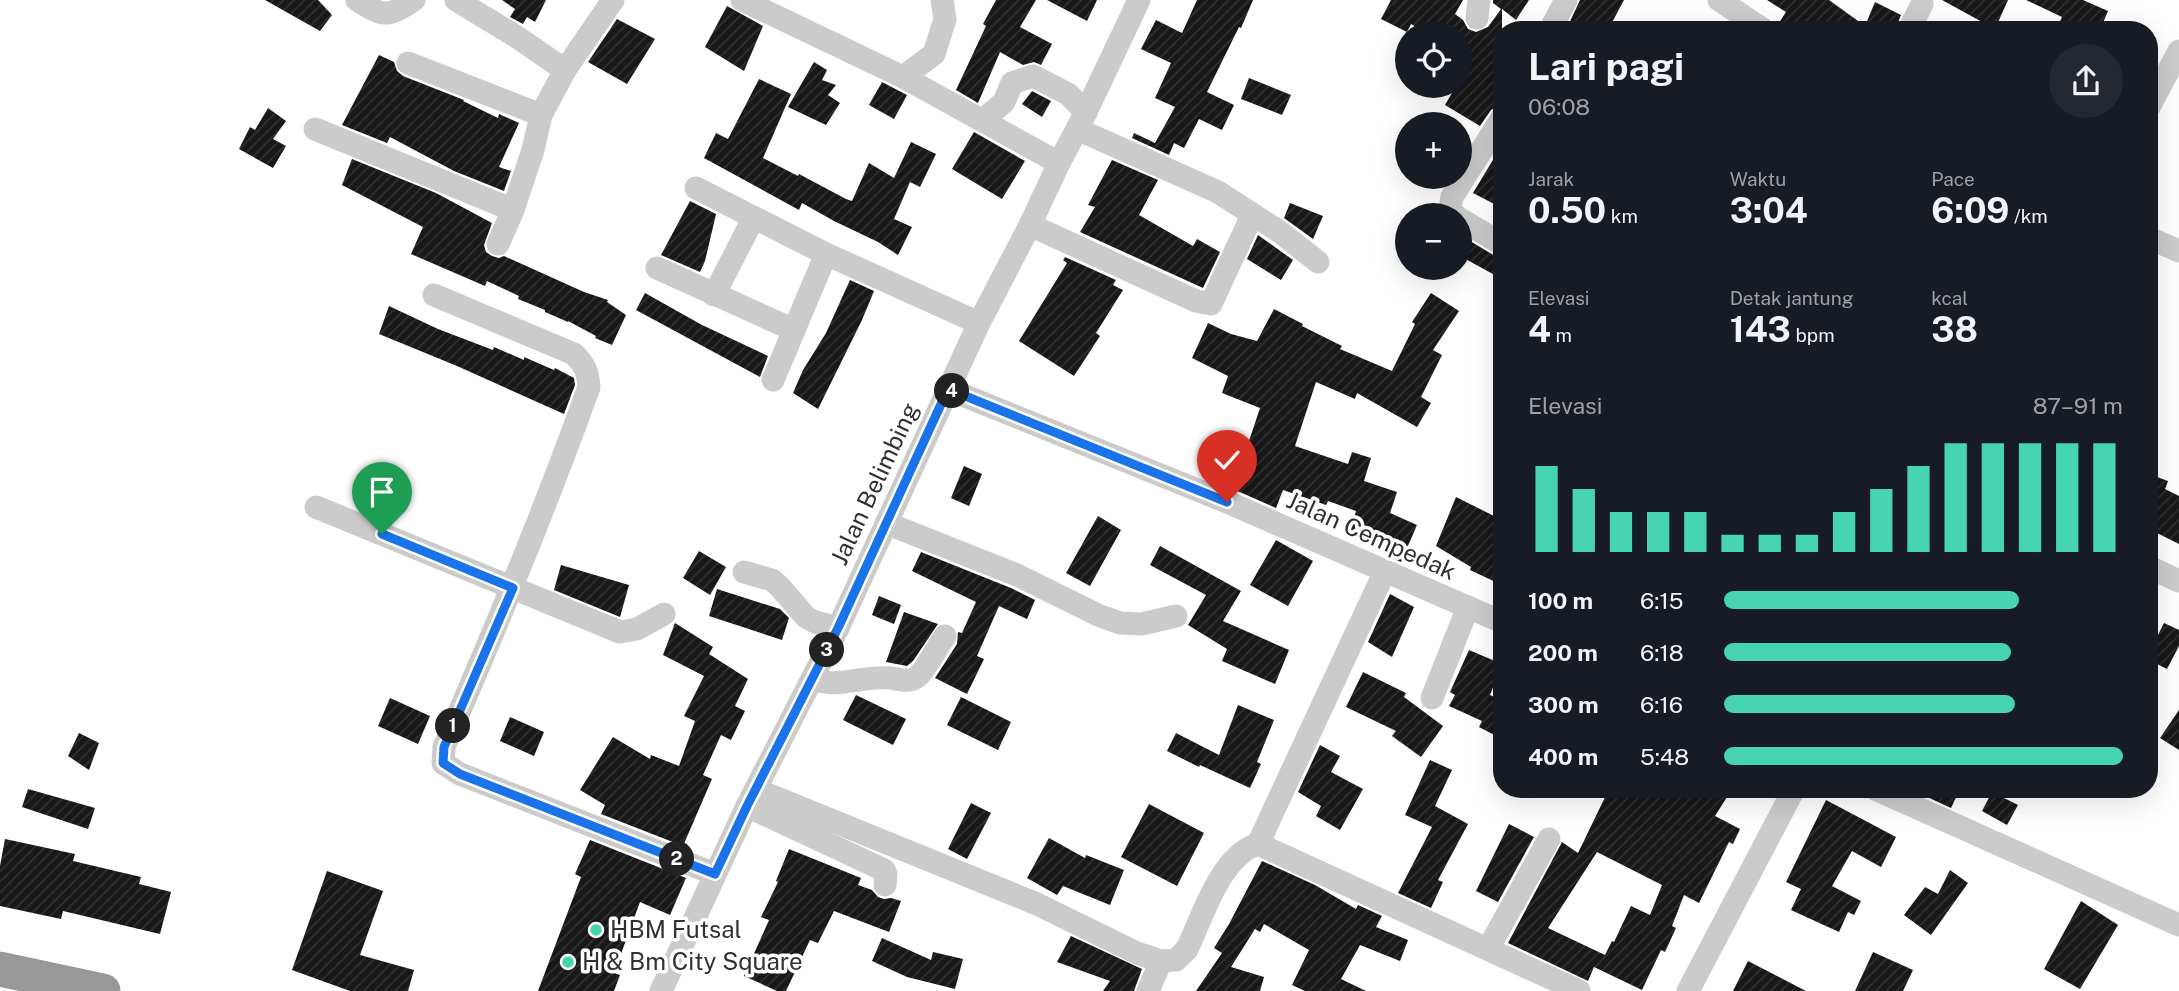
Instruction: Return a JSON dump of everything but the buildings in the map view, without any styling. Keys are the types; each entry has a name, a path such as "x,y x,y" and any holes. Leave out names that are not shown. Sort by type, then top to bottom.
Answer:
{"highway":[{"path":"0,969 103,991"}],"street":[{"path":"357,0 379,14 384,14 399,10 414,0"},
{"path":"456,0 565,70"},
{"path":"498,244 513,210 533,150 541,115 565,70 613,0"},
{"path":"742,0 903,77 1059,163"},
{"path":"903,77 934,54 944,19 942,0"},
{"name":"Jalan Belimbing","path":"661,991 752,798 838,628 979,323 1030,225 1139,0"},
{"path":"1554,21 1566,0"},
{"path":"1719,0 1750,21"},
{"path":"1914,21 1922,4"},
{"path":"2158,90 2179,51"},
{"path":"408,63 541,115"},
{"path":"982,120 1004,102 1012,83 1033,76 1068,94 1082,120 1218,192 1280,232 1318,262"},
{"path":"315,129 513,210"},
{"path":"1451,203 1452,197 1493,132"},
{"path":"696,188 826,254 979,323"},
{"path":"714,295 753,219"},
{"path":"1030,225 1196,301 1211,304 1248,224"},
{"path":"1472,226 1493,239"},
{"path":"2158,242 2179,251"},
{"path":"773,380 826,254"},
{"path":"657,268 794,330"},
{"path":"434,295 574,354 588,372 589,387 513,588 444,747 443,763 460,774 715,874"},
{"name":"Jalan Cempedak","path":"948,389 1227,502 1493,618"},
{"path":"316,507 620,632 637,629 664,614"},
{"path":"886,523 1017,575 1120,623 1142,624 1176,616"},
{"path":"1258,844 1385,570"},
{"path":"2158,571 2179,581"},
{"path":"744,572 772,580 806,617 838,628"},
{"path":"1432,698 1468,607"},
{"path":"813,679 829,684 884,678 911,681 920,675 946,636"},
{"path":"752,798 884,870 885,885"},
{"path":"752,798 1037,904 1137,953 1161,961 1176,960 1187,949 1216,885 1232,860 1249,847 1258,844 1579,991"},
{"path":"1688,991 1789,798"},
{"path":"1895,798 2179,925"},
{"path":"1488,949 1549,839"},
{"path":"1148,991 1161,961"}],"place":[{"name":"HBM Futsal","path":"596,930"},
{"name":"H & Bm City Square","path":"568,962"}],"route":[{"path":"382,534 513,588 444,747 443,763 460,774 715,874 838,628 948,389 1227,502"}]}
